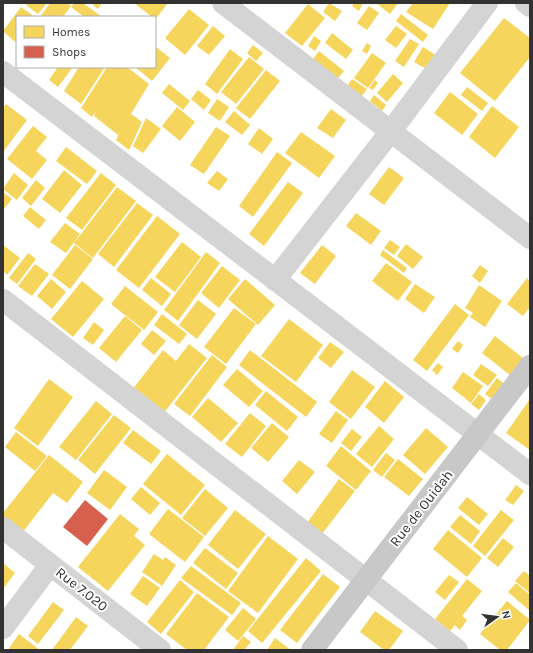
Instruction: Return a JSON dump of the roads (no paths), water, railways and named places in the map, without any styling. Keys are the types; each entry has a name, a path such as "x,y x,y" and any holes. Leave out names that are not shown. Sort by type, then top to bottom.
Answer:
{"main road":[{"name":"Rue de Ouidah","path":"312,650 530,366"}],"street":[{"path":"224,3 530,238"},
{"path":"275,280 391,131 487,3"},
{"path":"526,3 530,6"},
{"path":"3,72 530,474"},
{"path":"3,300 457,650"},
{"name":"Rue 7.020","path":"3,528 160,650"},
{"path":"3,628 50,565"}]}
